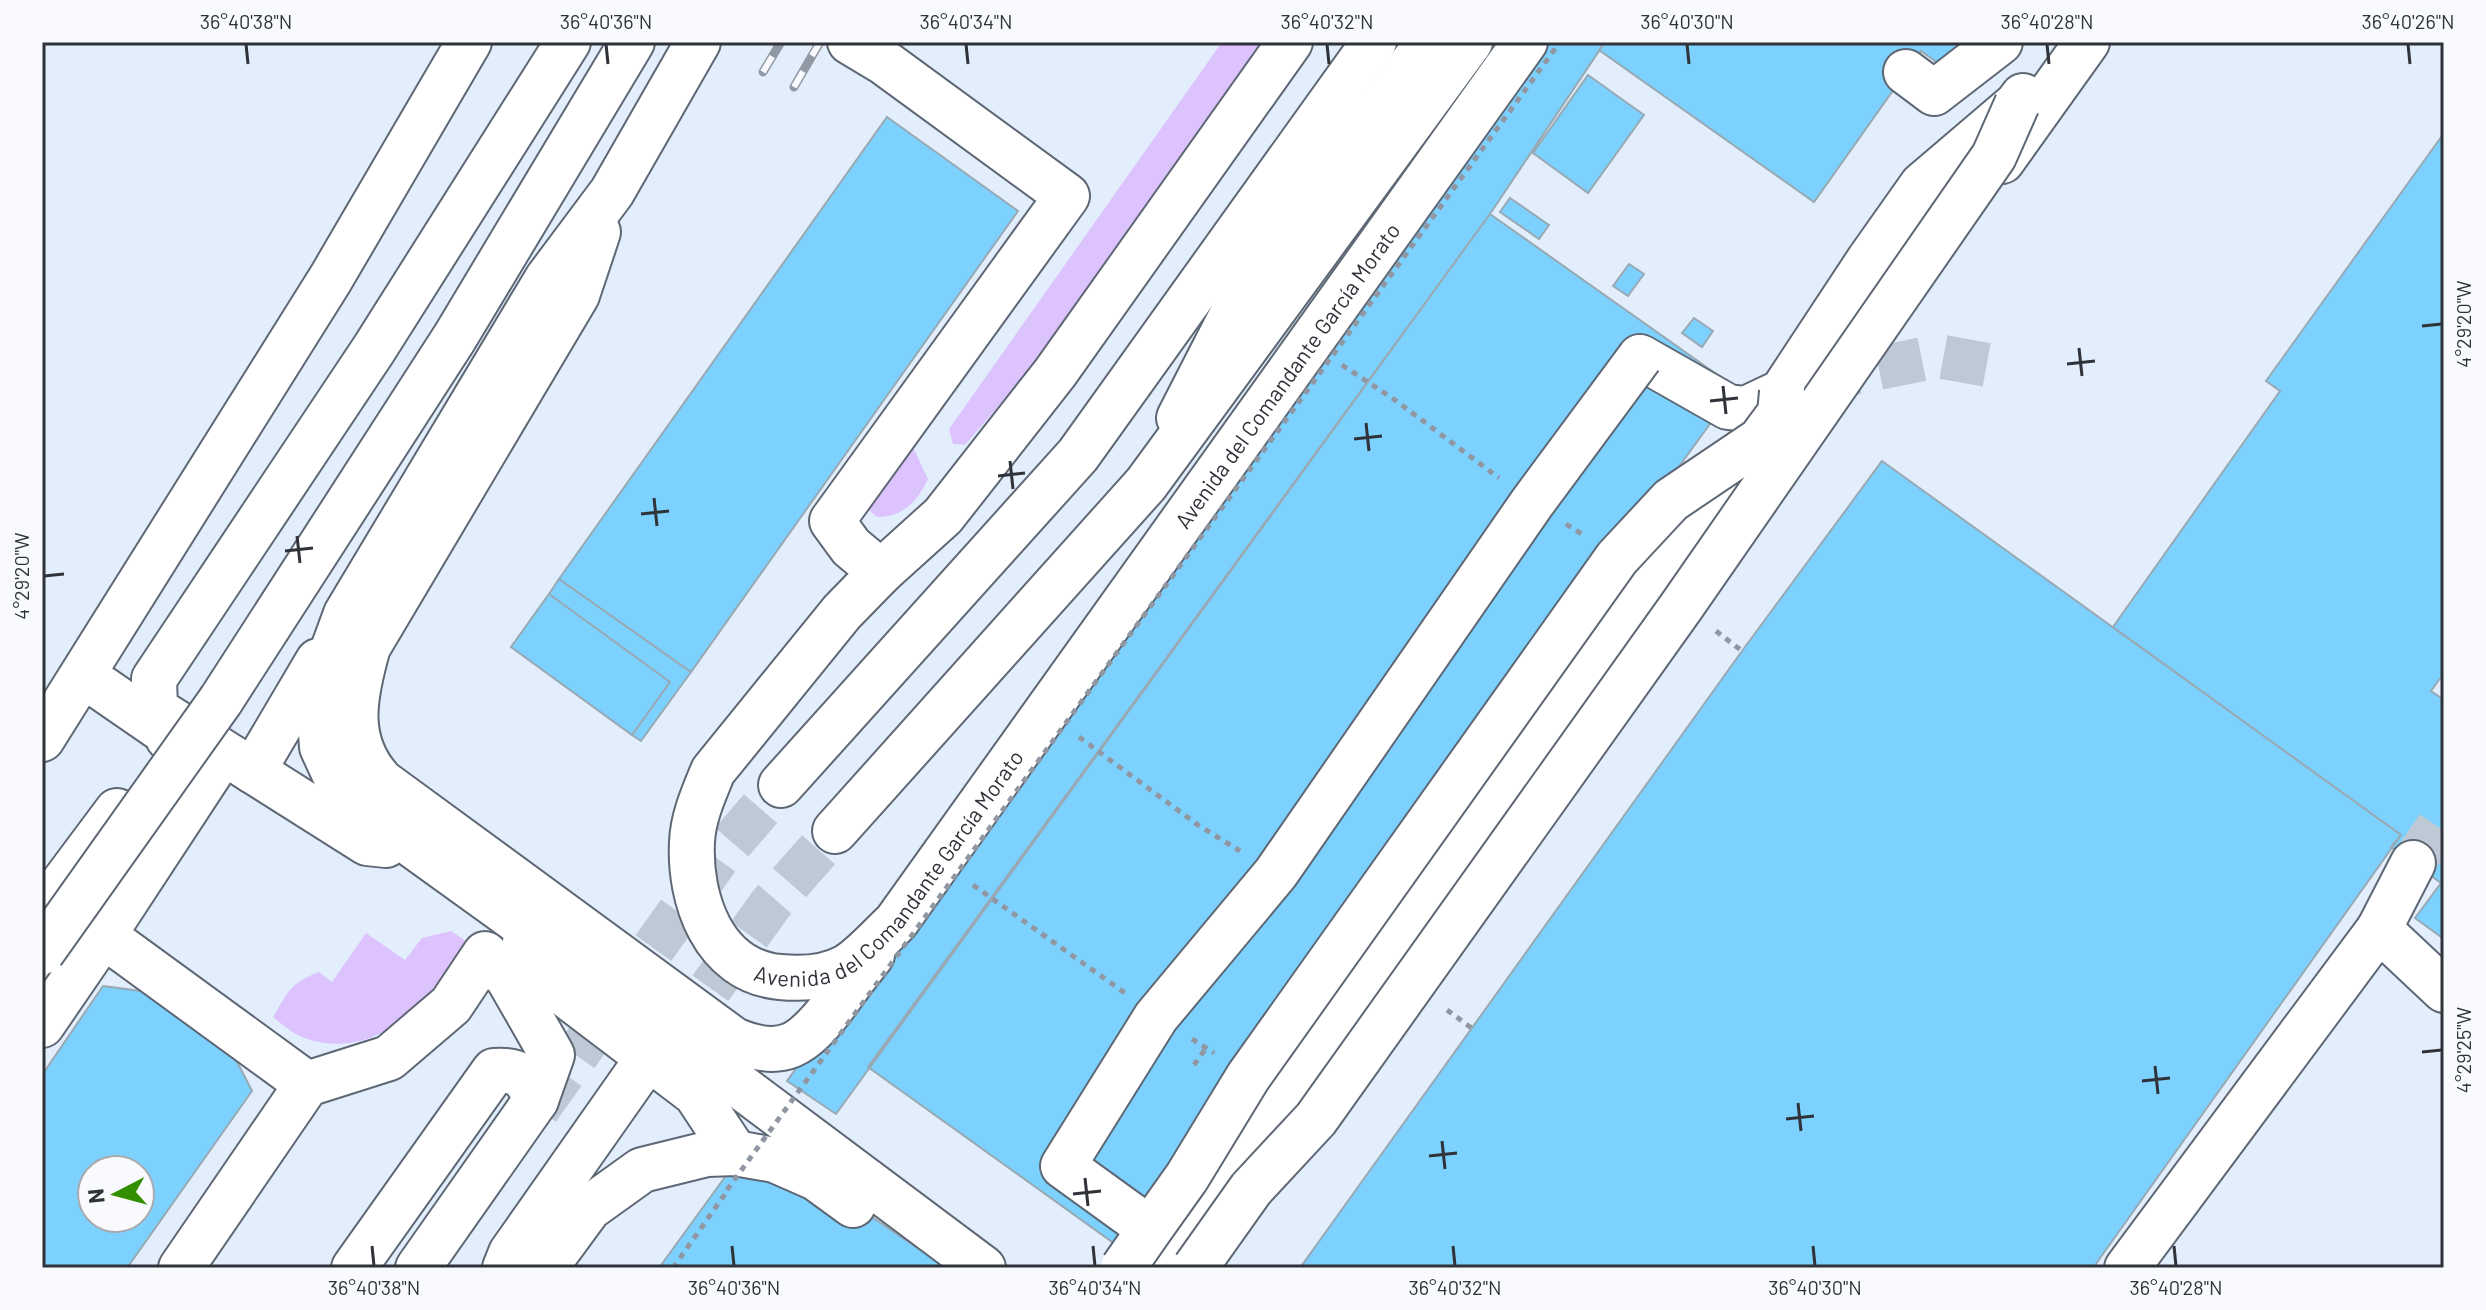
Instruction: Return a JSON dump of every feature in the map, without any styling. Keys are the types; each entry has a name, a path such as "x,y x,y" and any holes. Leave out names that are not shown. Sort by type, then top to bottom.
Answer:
{"street":[{"path":"42,739 331,278 469,42"},
{"path":"420,850 367,843 155,709 154,679 374,349 568,42"},
{"path":"42,952 221,700 455,337 632,42"},
{"path":"42,1025 103,936 238,762 346,614 547,279 612,192 698,42"},
{"name":"Avenida del Comandante García Morato","path":"1290,42 1046,385 943,516 842,612 713,771 701,799 692,839 693,877 700,911 718,943 740,963 769,976 805,979 846,967 896,922 1525,42"},
{"path":"781,785 1078,455 1374,42"},
{"path":"1146,484 1240,299 1428,42"},
{"path":"835,831 1146,484 1470,42"},
{"path":"1906,72 1934,93 2000,42"},
{"path":"1195,1268 1251,1189 1316,1119 1515,842 1994,156 2017,104 2061,42"},
{"path":"1123,1268 1154,1248 1792,386 1938,251 2087,42"},
{"path":"865,51 1067,196 832,521 851,547 881,572"},
{"path":"1154,1248 1187,1177 1248,1077 1617,558 1671,500 1760,440 1780,413 1782,392 1922,185 2017,104"},
{"path":"612,192 577,295 368,647 356,701 354,726 359,745 368,767 382,782 734,1040 751,1047 775,1050 794,1046 813,1033 896,922"},
{"path":"1154,1248 1063,1166 1156,1017 1276,873 1532,503 1640,357 1728,407 1746,409 1782,392"},
{"path":"346,614 328,663 319,706 322,747 339,784 368,813 983,1268"},
{"path":"83,675 170,735 52,898 307,1084"},
{"path":"2127,1268 2379,929 2413,863"},
{"path":"418,1268 536,1100 534,1068 489,991 485,954 458,877"},
{"path":"513,918 546,980 696,1094 731,1171"},
{"path":"2379,929 2444,990"},
{"path":"181,1268 307,1084 389,1058 451,1005 485,954"},
{"path":"505,1268 511,1253 648,1058"},
{"path":"354,1268 494,1071 512,1070 528,1080 536,1100"},
{"path":"545,1268 589,1208 642,1170 707,1154 731,1171 775,1160 816,1178 904,1242 964,1268"}],"path":[{"path":"673,1268 731,1171 957,874 1560,42"},
{"path":"1331,357 1407,409 1532,503 1595,542"},
{"path":"1715,630 1742,651"},
{"path":"1064,726 1198,825 1276,873"},
{"path":"957,874 1095,970 1156,1017 1217,1055"},
{"path":"1447,1010 1473,1029"},
{"path":"1194,1065 1206,1048"}],"shaded area":[{"path":"1222,42 1264,42 1037,361 965,445 953,444 949,429"},
{"path":"909,439 928,479 908,507 877,517 867,508"},
{"path":"451,931 469,943 455,964 420,1004 401,1021 379,1034 356,1042 331,1044 304,1038 273,1017 286,995 302,980 319,972 332,982 366,933 405,960 422,938"}],"building":[{"path":"1534,42 1605,42 1490,214 836,1114 787,1081"},
{"path":"1605,42 1960,42 1942,66 1921,51 1814,202 1599,50"},
{"path":"1588,75 1644,115 1588,193 1533,153"},
{"path":"887,117 1018,211 691,672 559,579"},
{"path":"2444,133 2444,673 2431,691 2444,700 2444,939 2415,918 2441,883 2391,847 2401,835 2113,627 2280,391 2266,381"},
{"path":"1510,198 1549,225 1539,239 1500,212"},
{"path":"1490,214 1736,388 1115,1244 868,1067"},
{"path":"1629,264 1644,274 1628,296 1613,286"},
{"path":"1694,318 1713,331 1702,347 1682,333"},
{"path":"1882,461 2401,835 2093,1268 1300,1268 1742,651"},
{"path":"559,579 691,672 641,741 632,735 670,682 549,594"},
{"path":"549,594 670,682 632,735 511,647"},
{"path":"103,986 156,993 230,1048 252,1091 156,1227 156,1154 76,1154 76,1234 151,1234 127,1268 42,1268 42,1075"},
{"path":"754,1137 947,1268 659,1268"}],"tunnel":[{"path":"1814,381 1938,356 1998,367"},
{"path":"538,1109 718,858 781,785"},
{"path":"2413,863 2444,818"},
{"path":"672,1042 770,905 835,831"}],"railway":[{"path":"763,72 781,42"},
{"path":"794,87 820,42"}]}
